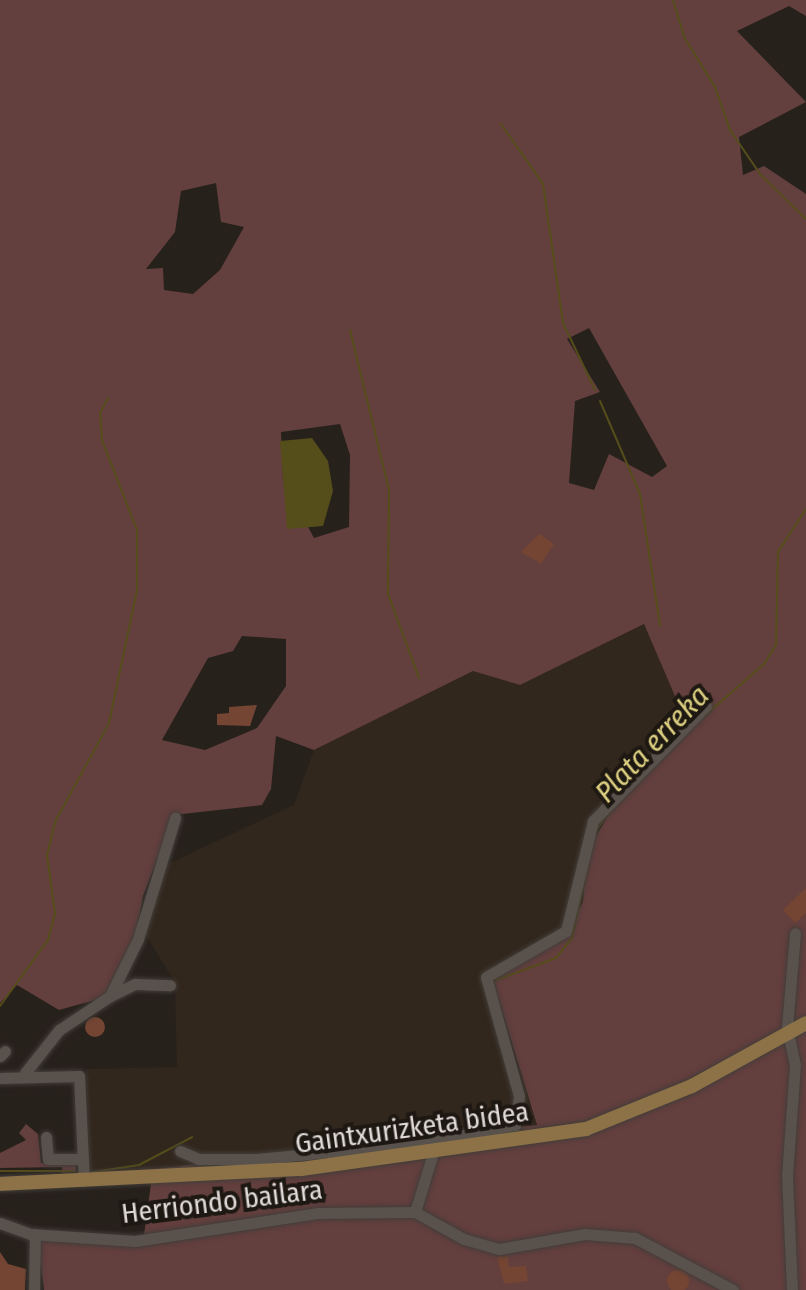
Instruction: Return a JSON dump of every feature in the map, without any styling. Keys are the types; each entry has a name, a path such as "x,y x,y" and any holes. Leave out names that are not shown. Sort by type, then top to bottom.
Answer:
{"main road":[{"name":"Gaintxurizketa bidea","path":"0,1184 301,1169 433,1153 603,1125 806,1023"}],"street":[{"path":"180,1151 199,1159 257,1159 424,1143 515,1125 519,1096 486,977 566,931 593,821 706,706"},
{"path":"110,996 138,939 175,818"},
{"path":"792,1290 787,1176 795,1065 789,1034 795,933"},
{"path":"25,1073 59,1030 110,996 135,984 170,985"},
{"path":"0,1078 25,1073 74,1073 80,1084 84,1181"},
{"path":"46,1137 48,1159 83,1159"},
{"path":"415,1212 433,1153"},
{"name":"Herriondo bailara","path":"0,1223 35,1234 135,1241 317,1213 415,1212 464,1239 499,1249 585,1234 635,1238 733,1290"},
{"path":"34,1290 35,1234"}],"shaded area":[{"path":"0,0 806,0 806,16 789,6 737,31 806,102 739,137 743,175 764,166 806,194 806,1290 44,1290 37,1234 143,1242 153,1169 537,1125 490,971 567,932 583,902 586,853 622,792 690,731 644,624 520,685 473,671 314,750 276,736 271,789 262,805 174,815 143,896 136,936 106,997 59,1010 17,985 0,1003","holes":["216,183 221,222 244,227 220,270 193,294 164,290 163,268 146,269 175,232 181,191","589,328 667,466 652,477 609,454 594,490 569,483 575,401 600,392 567,339","340,424 350,455 349,527 314,538 283,480 281,432","242,636 286,639 286,686 257,728 205,750 162,740 208,658 233,651"]},
{"path":"312,438 328,461 333,491 323,526 287,529 280,441"},
{"path":"644,624 691,731 622,792 586,853 583,902 567,932 490,971 537,1125 90,1176 86,1069 177,1067 175,982 143,931 168,864 294,805 314,750 473,671 520,685"},
{"path":"26,1124 38,1134 41,1163 76,1163 76,1172 63,1173 62,1167 0,1168 0,1153 26,1140 19,1133"}],"building":[{"path":"539,534 554,544 541,564 521,552"},
{"path":"257,705 250,726 217,725 217,714 229,713 229,707"},
{"path":"806,888 806,913 795,923 783,910"},
{"path":"91,1017 99,1017 105,1027 99,1037 91,1037 85,1031 85,1023"},
{"path":"0,1252 8,1264 26,1269 25,1290 0,1290"},
{"path":"508,1256 509,1267 526,1266 528,1281 504,1284 497,1257"},
{"path":"678,1270 686,1273 689,1281 686,1289 678,1292 670,1289 667,1281 670,1273"}],"waterway":[{"path":"673,0 684,37 715,87 730,130 760,174 806,219"},
{"path":"501,124 543,184 563,323 595,390"},
{"path":"350,330 389,490 388,594 419,678"},
{"path":"0,1006 48,940 55,913 47,855 56,820 109,723 137,590 137,530 102,440 100,413 108,398"},
{"path":"600,401 640,494 660,625"},
{"name":"Plata erreka","path":"701,719 764,664 776,645 778,552 806,509"},
{"name":"Plata erreka","path":"631,790 674,746"},
{"name":"Plata erreka","path":"597,829 613,808"},
{"name":"Plata erreka","path":"494,981 556,958 572,938 594,838"},
{"path":"93,1172 139,1165 192,1137"},
{"path":"0,1171 74,1171"}]}
